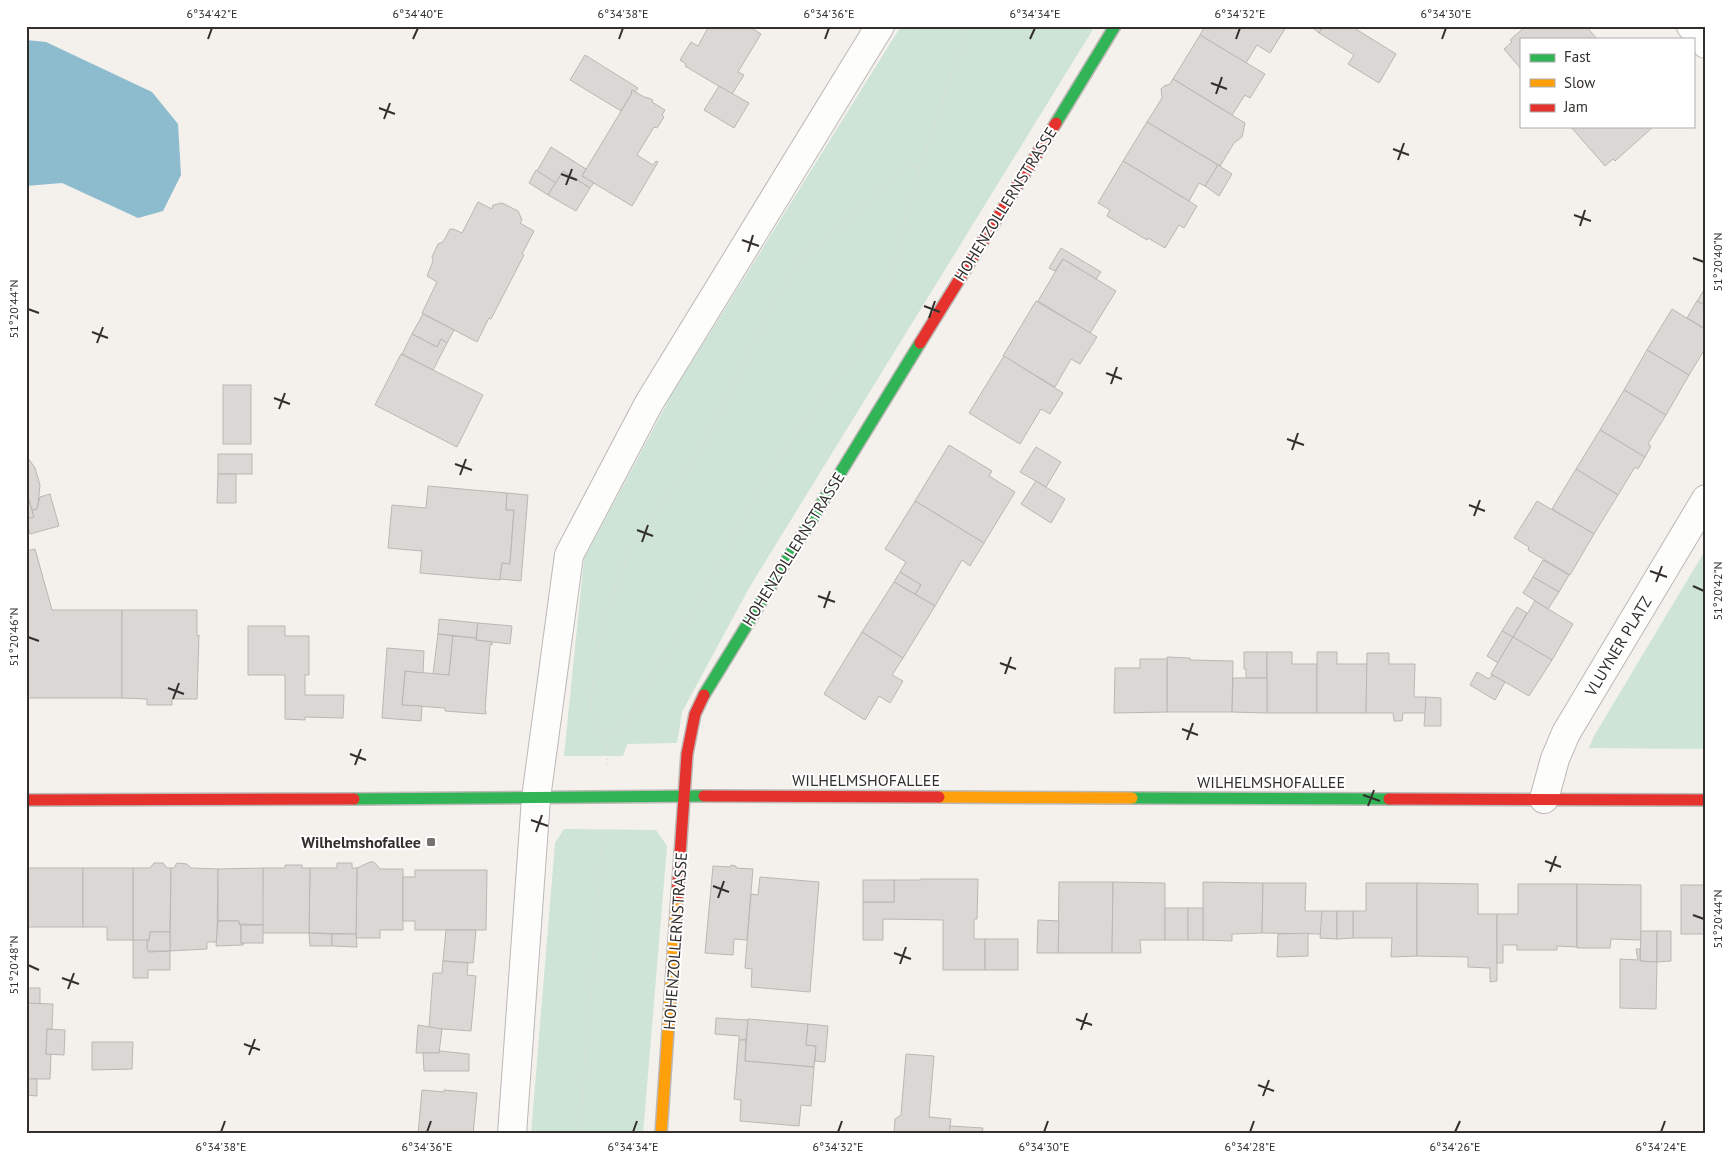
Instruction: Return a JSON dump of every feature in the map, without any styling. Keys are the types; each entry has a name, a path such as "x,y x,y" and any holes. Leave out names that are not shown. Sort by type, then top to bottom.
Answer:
{"street":[{"path":"512,1134 536,798 570,555 649,403 880,26"},
{"name":"HOHENZOLLERNSTRASSE","path":"661,1134 689,736 695,714 704,694 1115,26"},
{"path":"1691,26 1706,44"},
{"name":"VLUYNER PLATZ","path":"1544,799 1555,759 1566,733 1706,499"},
{"name":"WILHELMSHOFALLEE","path":"26,800 685,796 1706,800"}],"path":[{"path":"919,167 907,164 873,198 800,260 773,302 705,443 630,547 602,622 590,706 596,728 608,733 620,730 643,696 705,592 768,472 857,353 892,276 919,167 968,26"},
{"path":"580,1134 606,797 608,733"}],"green space":[{"path":"901,26 1095,26 749,588 682,712 677,743 627,744 623,756 564,756 584,559 672,394"},
{"path":"1706,549 1706,749 1589,748 1594,736"},
{"path":"564,829 656,830 667,846 643,1134 531,1134 555,843"}],"water":[{"path":"26,40 46,42 152,92 178,124 181,175 163,211 138,218 62,183 26,186"}],"building":[{"path":"709,26 748,26 761,34 738,72 744,75 732,94 685,66 686,64 680,60 691,42 698,46"},
{"path":"1205,26 1271,26 1275,29 1277,26 1286,27 1270,53 1257,45 1246,63 1200,35"},
{"path":"1310,26 1323,26 1319,33"},
{"path":"1323,26 1351,26 1396,54 1379,83 1348,64 1354,55 1319,33"},
{"path":"1526,26 1586,26 1596,38 1520,38 1520,68 1504,49 1512,42 1510,40"},
{"path":"1200,35 1265,74 1250,98 1245,95 1232,115 1173,79"},
{"path":"585,55 638,88 635,92 632,90 621,111 570,80"},
{"path":"1173,79 1245,123 1242,137 1234,143 1220,166 1147,122 1162,98 1161,89 1170,84"},
{"path":"719,86 749,103 734,128 704,110"},
{"path":"632,90 653,100 652,102 665,110 662,115 664,117 657,128 654,127 637,155 653,165 656,161 658,162 632,206 582,176 632,93"},
{"path":"1147,122 1218,165 1205,186 1199,183 1189,201 1123,161"},
{"path":"1572,128 1652,128 1615,161 1613,159 1605,166"},
{"path":"551,147 586,169 582,176 594,183 590,188 563,171 556,183 537,171"},
{"path":"1123,161 1197,206 1184,228 1179,225 1165,248 1148,238 1147,240 1107,216 1110,210 1098,203"},
{"path":"1218,165 1232,174 1219,196 1205,186"},
{"path":"536,170 556,183 548,195 529,183"},
{"path":"563,171 590,188 576,211 548,195"},
{"path":"478,202 492,209 493,205 502,203 518,211 522,220 520,223 534,231 522,254 524,255 477,342 422,313 437,282 427,276 438,244 443,242 450,229 462,233"},
{"path":"1061,248 1101,272 1096,279 1063,259 1055,271 1049,268"},
{"path":"1063,259 1116,291 1090,333 1038,301"},
{"path":"1706,287 1706,306 1697,301"},
{"path":"1036,301 1097,337 1080,364 1071,359 1055,387 1003,356"},
{"path":"1697,301 1706,306 1706,329 1687,318"},
{"path":"1672,309 1706,330 1706,347 1689,375 1647,350"},
{"path":"423,314 454,330 447,343 441,339 437,347 412,334"},
{"path":"412,334 437,347 441,339 447,343 433,370 402,354"},
{"path":"1647,350 1689,375 1666,415 1624,390"},
{"path":"401,354 483,395 457,447 375,405"},
{"path":"1004,356 1063,393 1050,414 1041,409 1020,444 969,413"},
{"path":"223,385 251,385 251,444 223,444"},
{"path":"1624,390 1666,415 1648,444 1651,446 1645,457 1600,430"},
{"path":"1600,430 1645,457 1638,469 1635,467 1618,495 1576,469"},
{"path":"949,445 992,471 989,476 1015,492 984,543 915,501"},
{"path":"1036,447 1061,462 1046,487 1020,472"},
{"path":"218,454 252,454 252,474 218,474"},
{"path":"26,455 35,468 40,485 37,509 32,510 26,490"},
{"path":"1576,469 1618,495 1594,534 1552,509"},
{"path":"218,474 236,474 236,503 217,503"},
{"path":"1036,481 1065,499 1051,523 1021,504"},
{"path":"428,486 507,493 506,510 514,510 510,564 502,563 500,580 420,573 422,551 388,548 392,505 426,508"},
{"path":"26,490 34,517 26,519"},
{"path":"507,493 528,495 521,581 500,579 502,563 510,564 514,510 506,510"},
{"path":"50,494 59,526 30,534 26,519 34,517 32,510 37,509 40,497"},
{"path":"915,501 984,543 970,566 962,560 935,606 915,594 921,585 900,572 906,562 885,549"},
{"path":"1537,501 1594,534 1570,575 1528,550 1529,547 1514,538"},
{"path":"35,549 52,610 122,610 122,698 26,698 26,551"},
{"path":"1543,560 1569,575 1559,592 1533,577"},
{"path":"900,572 921,585 915,594 894,582"},
{"path":"1533,577 1559,592 1548,609 1523,593"},
{"path":"894,582 935,606 903,658 862,632"},
{"path":"1535,601 1573,624 1552,660 1513,637"},
{"path":"1517,607 1527,613 1513,637 1502,631"},
{"path":"122,610 197,610 197,636 199,635 197,699 172,699 172,705 147,705 147,699 122,698"},
{"path":"439,619 478,623 476,638 438,634"},
{"path":"478,623 512,626 510,644 476,640"},
{"path":"248,626 285,626 285,636 309,636 309,675 305,675 305,695 344,695 343,718 305,717 305,720 285,719 285,675 248,675"},
{"path":"1502,631 1513,637 1498,663 1487,656"},
{"path":"862,632 903,658 892,675 903,681 890,703 879,696 865,720 824,694"},
{"path":"438,634 453,636 449,675 433,674"},
{"path":"453,636 476,638 476,640 492,642 492,645 490,644 486,714 445,711 445,708 402,705 405,671 449,675"},
{"path":"1513,637 1552,660 1529,696 1491,674"},
{"path":"387,648 424,651 423,673 405,671 402,705 422,706 421,721 382,718"},
{"path":"1244,652 1267,652 1267,678 1246,678"},
{"path":"1267,652 1292,652 1292,664 1317,664 1317,713 1267,713"},
{"path":"1317,652 1337,652 1337,664 1367,664 1366,713 1317,713"},
{"path":"1367,653 1389,653 1389,664 1415,664 1414,697 1426,697 1426,713 1403,713 1402,721 1394,721 1393,713 1366,713"},
{"path":"1167,657 1190,658 1190,660 1233,661 1232,712 1167,712"},
{"path":"1140,659 1167,659 1167,712 1114,713 1115,668 1140,668"},
{"path":"1477,672 1489,679 1492,675 1505,682 1495,700 1470,685"},
{"path":"1233,678 1267,678 1267,713 1232,712"},
{"path":"1426,697 1441,698 1441,726 1424,726"},
{"path":"374,862 380,869 403,869 403,930 380,930 380,938 356,938 357,868"},
{"path":"154,863 163,863 167,868 171,868 170,932 150,932 149,941 133,940 133,868 150,868"},
{"path":"177,863 187,864 191,868 218,869 217,942 207,942 207,949 170,951 171,868 174,868"},
{"path":"337,863 352,863 352,868 357,868 356,934 309,933 310,868 337,868"},
{"path":"285,865 302,865 302,868 310,868 309,933 262,933 263,868 285,868"},
{"path":"731,865 736,866 736,868 753,869 747,940 734,939 733,955 705,953 713,866 731,867"},
{"path":"27,868 83,868 83,927 27,927"},
{"path":"83,868 133,868 133,940 107,940 107,927 83,927"},
{"path":"263,868 263,925 239,924 239,921 218,921 218,869"},
{"path":"415,870 487,870 486,930 415,930 415,921 403,921 403,877 415,877"},
{"path":"760,877 819,882 810,992 751,987 752,969 745,968 751,894 758,895"},
{"path":"978,879 977,919 974,919 974,939 985,939 985,970 943,970 943,920 883,919 883,940 863,940 863,902 894,902 894,880"},
{"path":"863,880 894,880 894,902 863,902"},
{"path":"1059,882 1113,882 1112,953 1058,953"},
{"path":"1113,882 1165,883 1165,940 1140,940 1141,953 1112,953"},
{"path":"1203,882 1263,883 1262,933 1232,934 1232,941 1203,940"},
{"path":"1263,883 1306,883 1305,911 1322,911 1322,934 1262,933"},
{"path":"1366,883 1417,883 1417,956 1391,957 1392,938 1353,938 1353,911 1366,911"},
{"path":"1417,883 1478,884 1478,914 1497,914 1497,981 1490,982 1490,968 1468,967 1468,957 1417,956"},
{"path":"1518,884 1577,884 1577,947 1557,946 1557,950 1517,950 1517,945 1503,945 1503,963 1497,963 1497,914 1518,914"},
{"path":"1577,884 1641,885 1641,940 1611,939 1610,948 1577,948"},
{"path":"1681,885 1706,885 1706,934 1681,934"},
{"path":"1165,908 1188,908 1188,940 1165,940"},
{"path":"1188,908 1203,908 1203,940 1188,940"},
{"path":"1322,911 1337,911 1337,939 1320,938"},
{"path":"1337,911 1353,911 1353,938 1337,939"},
{"path":"1038,920 1059,921 1058,953 1037,953"},
{"path":"218,921 239,921 241,925 241,943 244,943 243,945 216,946"},
{"path":"241,925 263,925 263,943 241,943"},
{"path":"446,930 476,930 473,963 443,961"},
{"path":"1641,931 1657,931 1657,962 1640,961"},
{"path":"1657,931 1671,931 1671,961 1657,962"},
{"path":"150,932 170,932 170,951 147,951 147,940 149,941"},
{"path":"309,933 332,934 332,946 310,946"},
{"path":"1308,933 1308,956 1277,957 1278,934"},
{"path":"332,934 356,934 357,947 332,946"},
{"path":"985,939 1018,939 1018,970 985,970"},
{"path":"133,940 147,940 149,952 170,951 170,970 148,970 148,978 133,978"},
{"path":"1636,949 1640,949 1640,961 1657,962 1656,1009 1620,1008 1620,959 1638,960"},
{"path":"443,961 468,963 467,975 476,976 471,1031 429,1028 433,973 442,973"},
{"path":"26,988 40,988 40,1004 26,1003"},
{"path":"26,1003 53,1004 52,1029 47,1029 46,1054 51,1054 50,1079 26,1079"},
{"path":"716,1018 748,1020 746,1040 739,1040 739,1036 715,1034"},
{"path":"748,1019 808,1024 806,1045 816,1046 814,1067 745,1061"},
{"path":"808,1024 828,1026 825,1062 815,1061 816,1046 806,1045"},
{"path":"418,1025 442,1029 439,1053 416,1053"},
{"path":"47,1029 65,1030 64,1055 46,1054"},
{"path":"739,1040 746,1040 745,1061 814,1067 811,1106 801,1105 799,1126 740,1121 741,1100 734,1099"},
{"path":"92,1042 133,1042 132,1069 92,1070"},
{"path":"440,1051 469,1054 469,1071 424,1071 423,1053 439,1053"},
{"path":"906,1054 934,1056 929,1117 951,1119 949,1134 894,1134 895,1119 901,1115"},
{"path":"26,1079 37,1079 37,1096 26,1095"},
{"path":"422,1090 477,1093 473,1134 418,1134"},
{"path":"950,1126 983,1128 982,1134 949,1134"}],"traffic: fast":[{"path":"1056,123 1115,26"},
{"path":"704,695 920,343"},
{"path":"354,799 704,796"},
{"path":"1132,798 1389,799"}],"traffic: slow":[{"path":"939,797 1132,798"},
{"path":"661,1134 677,898"}],"traffic: jam":[{"path":"920,343 1056,123"},
{"path":"677,898 687,754 695,714 704,695"},
{"path":"704,796 939,797"},
{"path":"26,800 354,799"},
{"path":"1389,799 1706,800"}],"place":[{"name":"Wilhelmshofallee","path":"431,842"}]}
